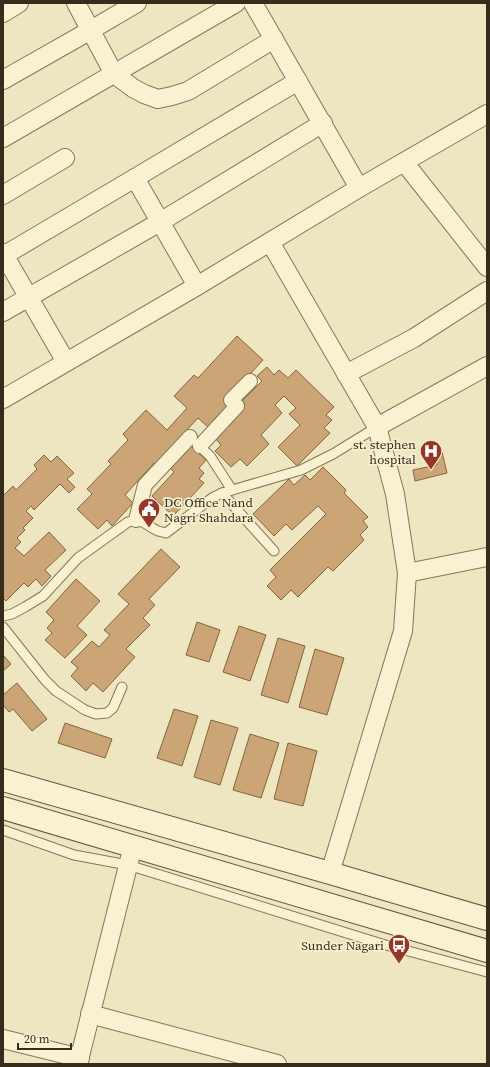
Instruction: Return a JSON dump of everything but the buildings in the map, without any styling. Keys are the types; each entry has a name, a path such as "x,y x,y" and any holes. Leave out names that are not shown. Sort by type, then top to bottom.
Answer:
{"main road":[{"path":"3,780 487,919"},
{"path":"3,808 130,856 487,951"}],"street":[{"path":"3,13 19,3"},
{"path":"76,3 114,74 133,88 158,99 188,91 274,39"},
{"path":"3,80 137,3"},
{"path":"3,138 236,3"},
{"path":"253,3 360,188"},
{"path":"66,362 3,255 298,80"},
{"path":"3,399 487,114"},
{"path":"3,312 160,222 323,124"},
{"path":"3,195 65,158"},
{"path":"404,162 487,267"},
{"path":"135,178 196,286"},
{"path":"270,242 376,427 395,494 407,573 403,631 330,873"},
{"path":"346,374 414,338 487,291"},
{"path":"376,427 487,366"},
{"path":"136,520 145,486 237,406 231,400 250,381"},
{"path":"407,573 487,557"},
{"path":"3,1039 79,1061 130,856"},
{"path":"90,1014 277,1064"}],"lane":[{"path":"3,616 12,614 43,596 78,558 128,522 136,520 158,531 166,533 212,498 222,493 301,470 334,454 376,427"},
{"path":"195,441 210,456 232,490"},
{"path":"222,493 274,551"},
{"path":"3,627 45,680 56,691 85,710 96,714 107,713 114,708 122,687"},
{"path":"3,830 74,855 130,856 382,944 487,972"}],"place":[{"name":"st. stephen hospital","path":"431,470"},
{"name":"DC Office Nand Nagri Shahdara","path":"149,528"},
{"name":"Sunder Nagari","path":"399,964"}]}
